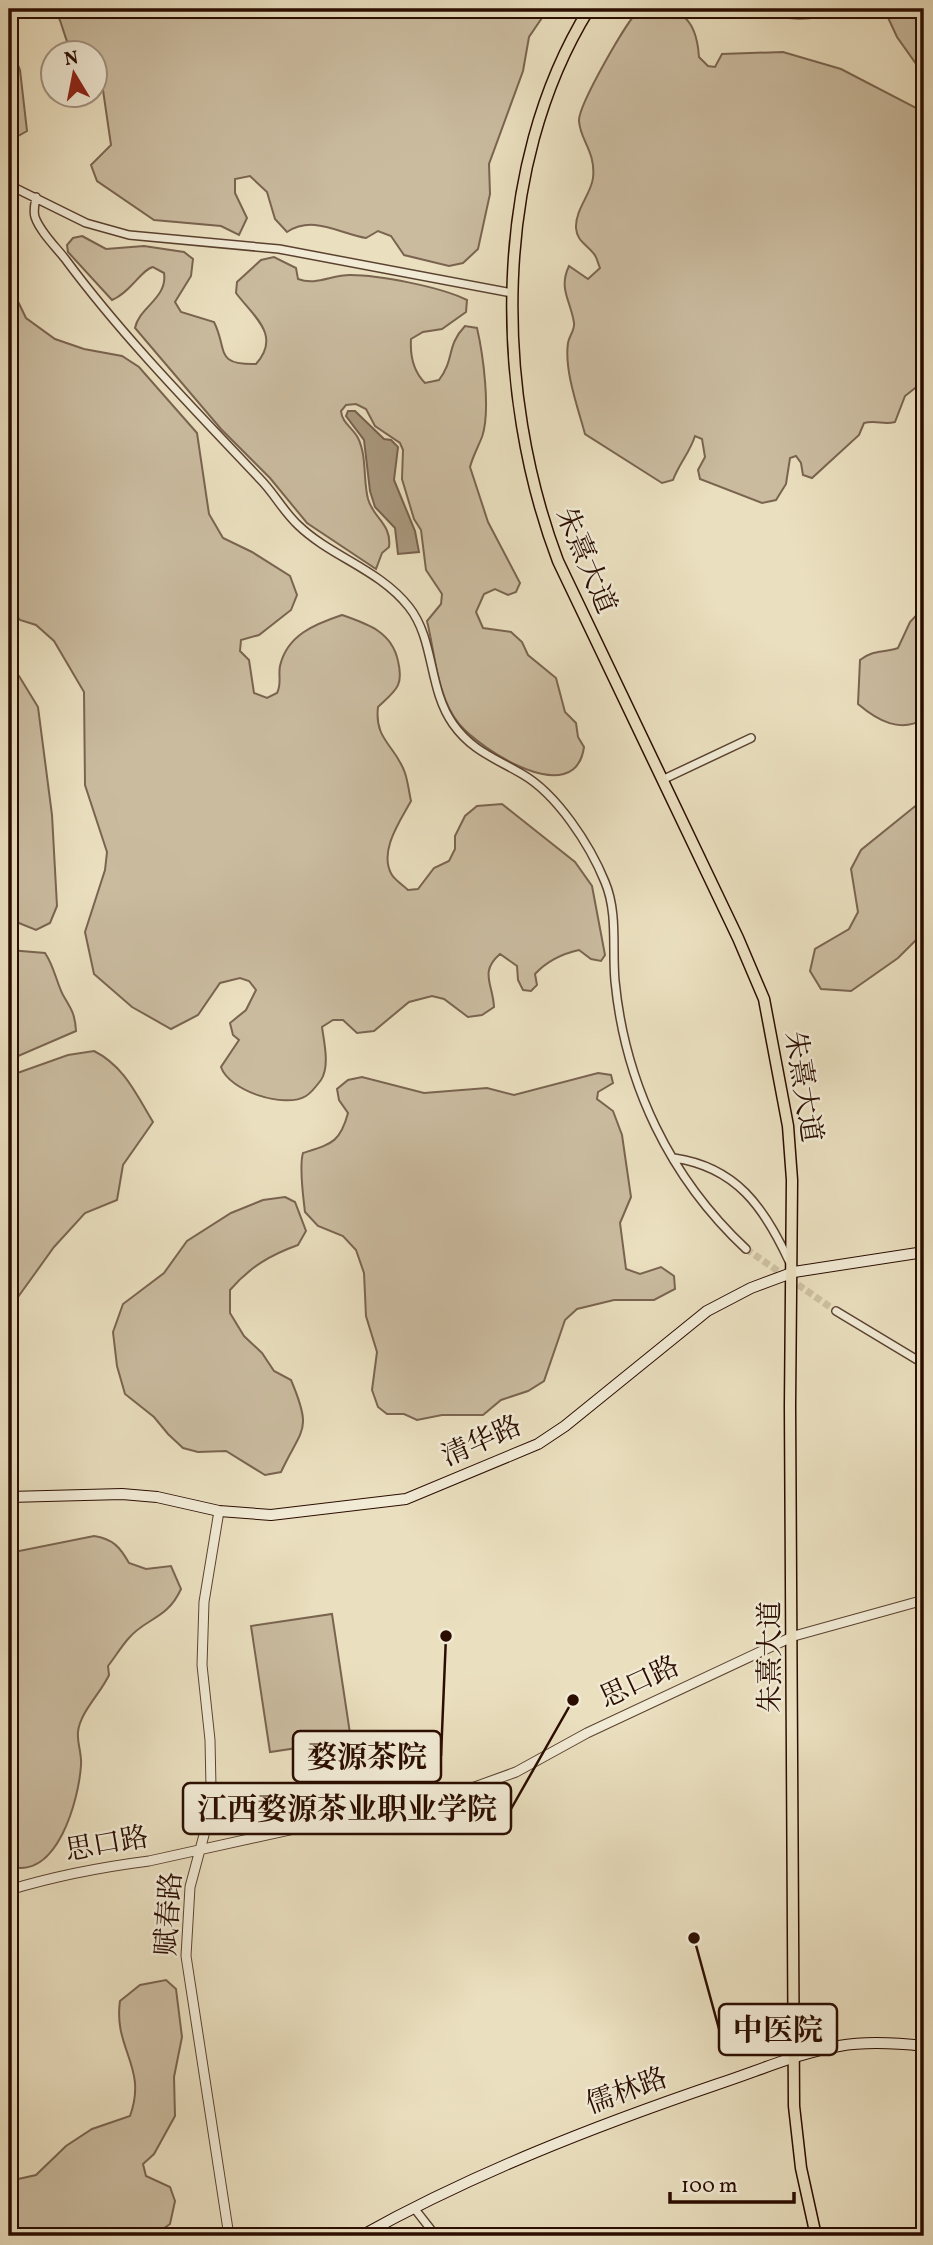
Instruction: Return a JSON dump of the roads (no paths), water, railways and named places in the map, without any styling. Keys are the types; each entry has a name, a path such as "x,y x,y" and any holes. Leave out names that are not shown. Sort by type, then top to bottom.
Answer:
{"main road":[{"name":"朱熹大道","path":"589,9 574,33 547,101 517,216 512,293 514,366 520,426 538,510 573,598 710,875 764,999 788,1126 794,1272 790,1406 794,1636 795,2126 816,2236"},
{"name":"清华路","path":"9,1497 122,1494 167,1499 219,1511 271,1515 366,1506 406,1499 538,1444 565,1426 707,1311 751,1288 794,1272 924,1252"},
{"name":"儒林路","path":"361,2236 462,2184 620,2118 795,2057 841,2045 891,2043 924,2046"}],"street":[{"path":"9,185 86,223 129,235 279,249 512,293"},
{"path":"36,197 38,222 87,287 195,410 275,494 296,523 380,577 411,609 424,637 443,710 456,728 484,756 521,773 559,805 608,888 612,906 615,980 627,1057 643,1099 674,1158 719,1224 746,1249"},
{"path":"662,780 751,738"},
{"path":"674,1158 708,1165 743,1190 770,1222 794,1272"},
{"path":"836,1311 924,1364"},
{"name":"赋春路","path":"219,1511 204,1602 202,1665 210,1740 211,1787 208,1820 190,1888 186,1956 229,2236"},
{"name":"思口路","path":"9,1890 110,1866 198,1851 458,1793 516,1772 587,1733 794,1636 924,1600"},
{"path":"414,2208 436,2236"}],"tunnel":[{"path":"746,1249 836,1311"}],"place":[{"name":"婺源茶院","path":"446,1636"},
{"name":"江西婺源茶业职业学院","path":"573,1700"},
{"name":"中医院","path":"694,1938"}]}
